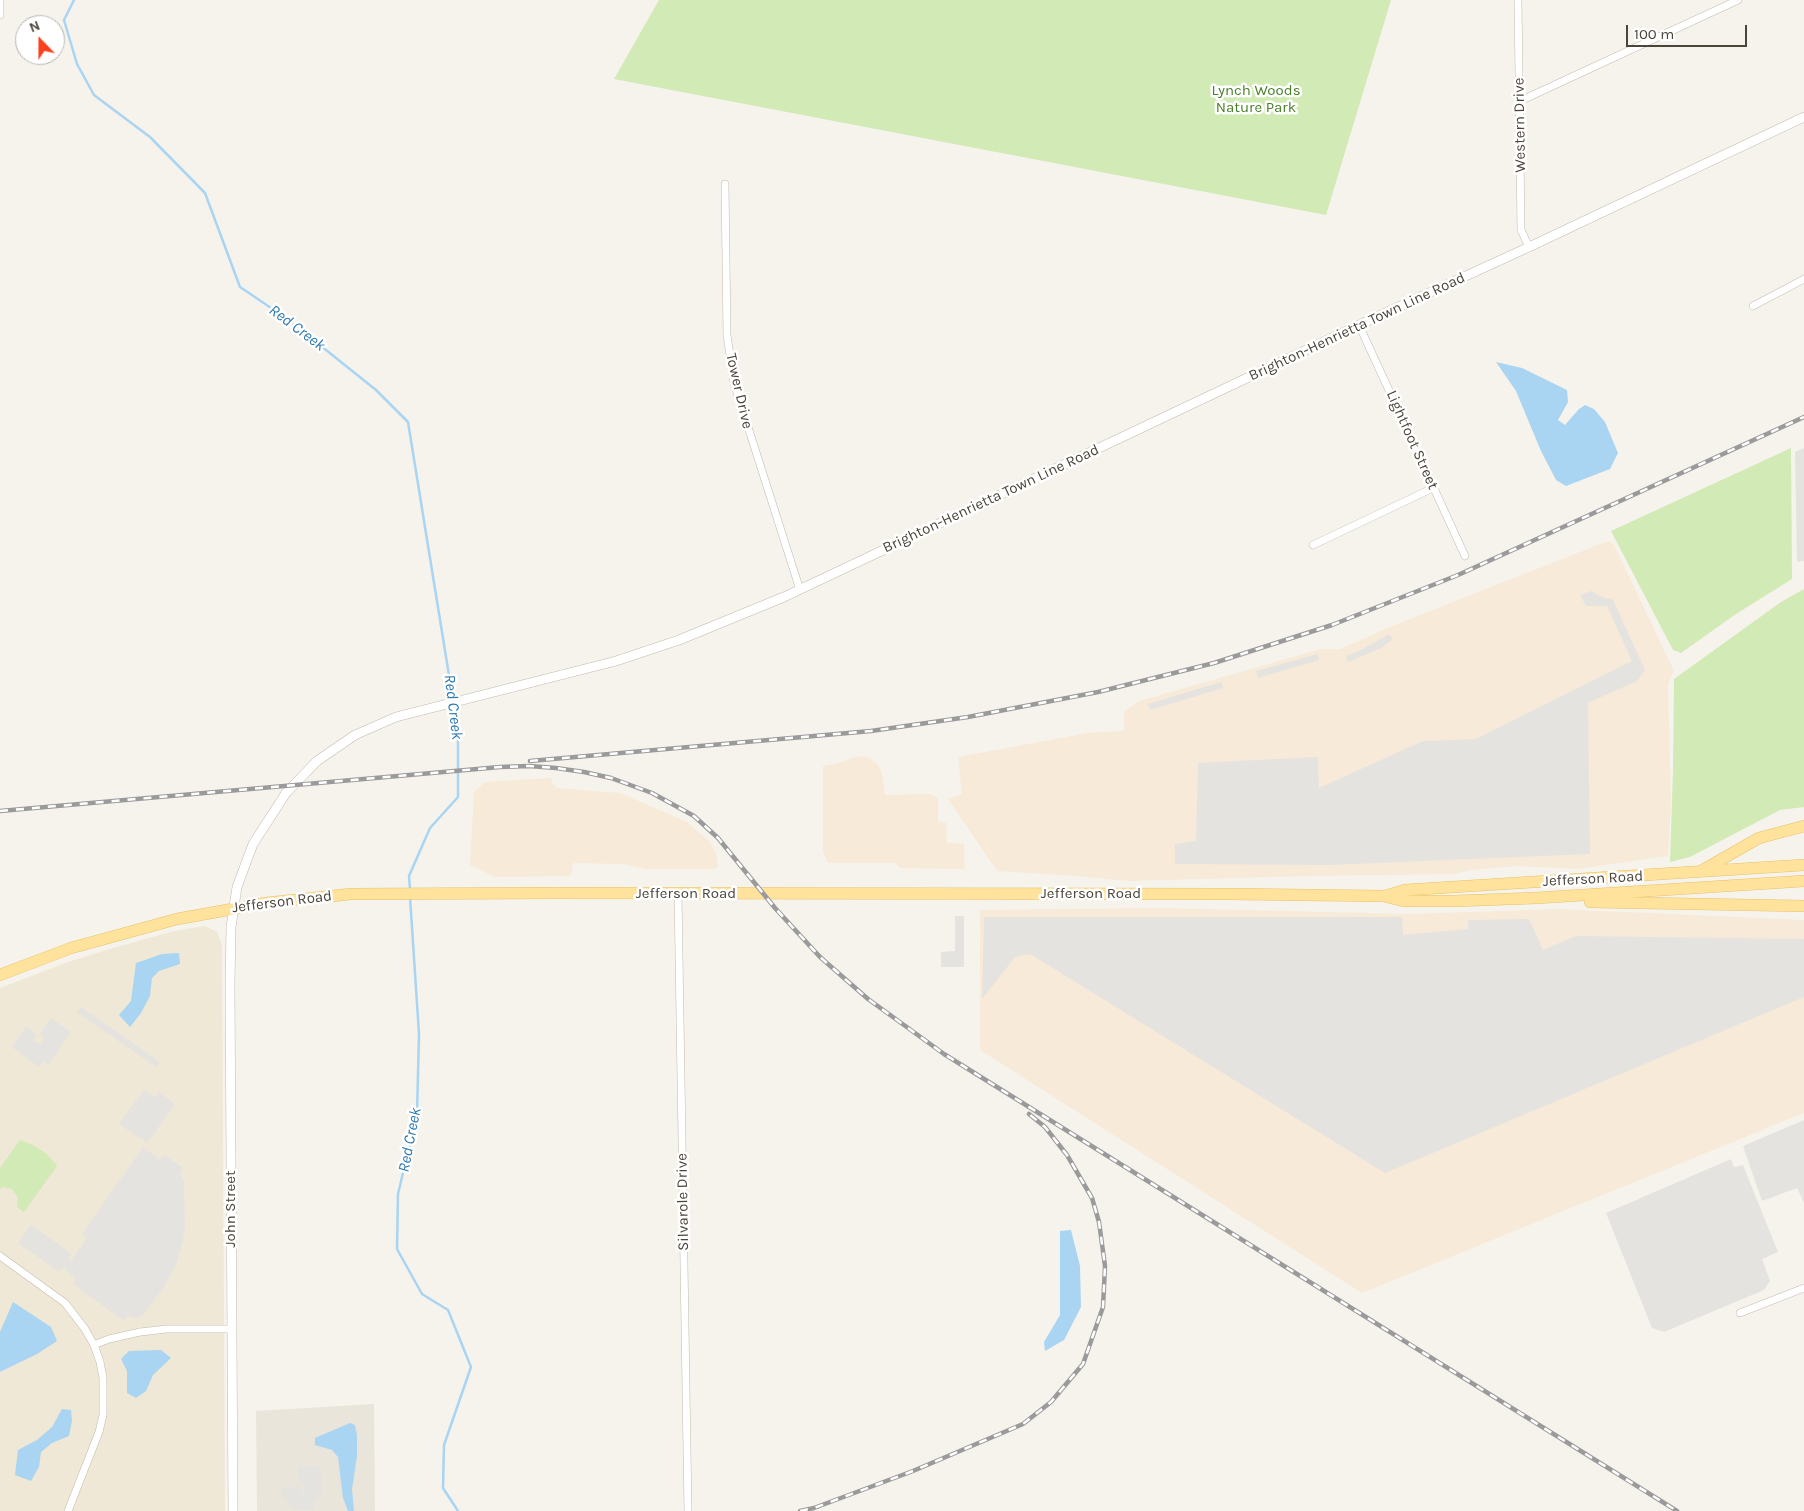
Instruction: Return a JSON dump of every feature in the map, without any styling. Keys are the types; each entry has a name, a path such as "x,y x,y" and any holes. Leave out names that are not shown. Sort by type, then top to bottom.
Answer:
{"main road":[{"path":"1698,872 1759,838 1804,826"},
{"name":"Jefferson Road","path":"1383,896 1405,890 1804,865"},
{"name":"Jefferson Road","path":"0,975 30,962 95,940 178,919 234,908 351,894 678,893 1383,896 1404,901 1536,898 1804,881"},
{"path":"1536,898 1563,902 1804,906"}],"street":[{"path":"0,0 0,15"},
{"name":"Western Drive","path":"1518,0 1521,230 1529,247"},
{"path":"1520,101 1738,0"},
{"name":"Brighton-Henrietta Town Line Road","path":"234,908 238,887 253,844 278,803 296,780 317,761 355,735 389,720 429,708 586,669 648,651 800,590 1804,117"},
{"name":"Tower Drive","path":"725,184 727,334 734,383 800,590"},
{"path":"1753,306 1804,279"},
{"name":"Lightfoot Street","path":"1359,325 1465,556"},
{"path":"1313,545 1433,488"},
{"name":"Silvarole Drive","path":"678,893 688,1511"},
{"name":"John Street","path":"233,1511 230,979 231,927 234,908"},
{"path":"0,1256 64,1303 81,1323 94,1345 103,1378 103,1415 68,1511"},
{"path":"1740,1313 1804,1288"},
{"path":"94,1345 109,1339 140,1332 167,1329 232,1329"}],"shaded area":[{"path":"1804,448 1804,561 1797,562 1795,452"},
{"path":"1608,541 1614,545 1674,671 1668,684 1671,802 1668,856 1577,869 1518,866 1470,870 1454,874 1129,881 997,871 948,799 962,794 958,757 1088,733 1124,731 1124,712 1139,701 1321,649 1340,649 1397,624"},
{"path":"1591,591 1606,599 1612,598 1645,670 1637,681 1588,703 1590,854 1329,865 1175,864 1175,844 1196,841 1198,763 1318,757 1319,788 1423,741 1476,739 1632,661 1607,606 1586,606 1580,595"},
{"path":"1389,634 1393,639 1381,648 1348,662 1346,656"},
{"path":"1318,654 1319,660 1258,678 1256,671"},
{"path":"1221,682 1223,688 1150,710 1148,704"},
{"path":"858,756 869,758 877,764 882,773 885,795 931,794 938,798 938,821 946,823 947,843 964,844 965,869 900,868 895,863 828,863 823,852 823,766 839,763"},
{"path":"551,778 557,788 620,793 687,822 709,841 716,853 718,867 714,869 647,869 622,864 573,863 571,876 495,877 470,865 474,792 485,782"},
{"path":"1156,908 1412,914 1558,909 1804,920 1804,1113 1362,1293 980,1050 980,910"},
{"path":"955,916 964,916 964,967 941,967 941,952 955,951"},
{"path":"984,917 1402,917 1403,935 1468,929 1468,920 1529,919 1543,950 1576,936 1804,939 1804,997 1385,1173 1030,954 1015,957 982,999"},
{"path":"205,926 217,932 222,945 225,1511 0,1511 0,988 65,963 106,950 174,931"},
{"path":"81,1007 160,1062 156,1067 77,1012"},
{"path":"51,1018 71,1032 48,1065 43,1061 39,1067 12,1047 26,1027 37,1035 33,1040 36,1043 41,1043 45,1038 40,1034"},
{"path":"144,1090 155,1097 159,1092 175,1104 147,1143 119,1124"},
{"path":"1804,1120 1804,1203 1797,1188 1762,1201 1743,1146"},
{"path":"143,1147 160,1160 164,1155 183,1168 180,1173 184,1182 185,1228 176,1265 162,1290 144,1314 136,1318 128,1316 124,1321 73,1284 76,1279 63,1267 59,1272 18,1243 31,1225 72,1254 68,1259 71,1261 87,1238 82,1234"},
{"path":"1731,1159 1734,1167 1743,1165 1778,1252 1762,1259 1770,1281 1764,1290 1664,1332 1652,1328 1606,1213"},
{"path":"374,1404 375,1511 257,1511 256,1411"},
{"path":"298,1466 321,1466 321,1497 315,1498 314,1510 290,1510 291,1504 281,1493 281,1487 301,1487 301,1494 305,1493 305,1483 299,1483"}],"green space":[{"name":"Lynch Woods Nature Park","path":"659,0 1391,0 1326,215 614,79"},
{"path":"1791,448 1792,579 1736,614 1681,653 1673,650 1611,531"},
{"path":"1804,589 1804,807 1780,810 1690,857 1670,862 1674,679 1781,602"},
{"path":"20,1140 33,1145 47,1154 57,1166 24,1212 17,1207 18,1198 12,1189 3,1187 0,1189 0,1168"}],"water":[{"path":"1496,362 1522,368 1567,390 1568,402 1558,420 1565,425 1585,405 1594,409 1605,422 1618,453 1610,469 1566,486 1556,480 1541,451 1516,391"},
{"path":"179,953 180,964 159,971 152,978 150,996 141,1013 130,1027 119,1015 131,1001 136,963 162,954"},
{"path":"1071,1230 1080,1266 1081,1307 1064,1340 1045,1351 1044,1342 1060,1315 1060,1231"},
{"path":"13,1302 51,1327 57,1341 37,1354 0,1372 0,1332"},
{"path":"161,1350 171,1358 153,1375 146,1391 136,1398 127,1393 127,1371 121,1359 129,1351"},
{"path":"62,1409 71,1410 72,1421 69,1436 52,1443 41,1452 39,1467 31,1481 15,1475 18,1450 37,1440 52,1427"},
{"path":"350,1423 355,1425 357,1436 357,1456 352,1489 354,1511 348,1511 343,1498 338,1457 332,1450 315,1445 315,1438"}],"waterway":[{"name":"Red Creek","path":"74,0 64,20 77,64 94,95 150,137 205,193 240,287 286,318 376,390 408,422 458,731 458,797 430,828 409,876 410,889"},
{"name":"Red Creek","path":"410,897 419,1034 417,1114 398,1194 397,1249 422,1294 448,1310 471,1367 444,1445 443,1488 458,1511"}],"railway":[{"path":"530,761 871,731 968,717 1098,692 1214,663 1332,625 1458,575 1804,417"},
{"path":"0,811 529,766 584,772 611,778 652,793 694,816 718,838 775,908 820,957 868,999 944,1054 1677,1511"},
{"path":"800,1511 814,1508 913,1471 1023,1424 1051,1402 1083,1364 1103,1307 1105,1266 1099,1222 1092,1198 1067,1155 1045,1127 1029,1114"}]}
